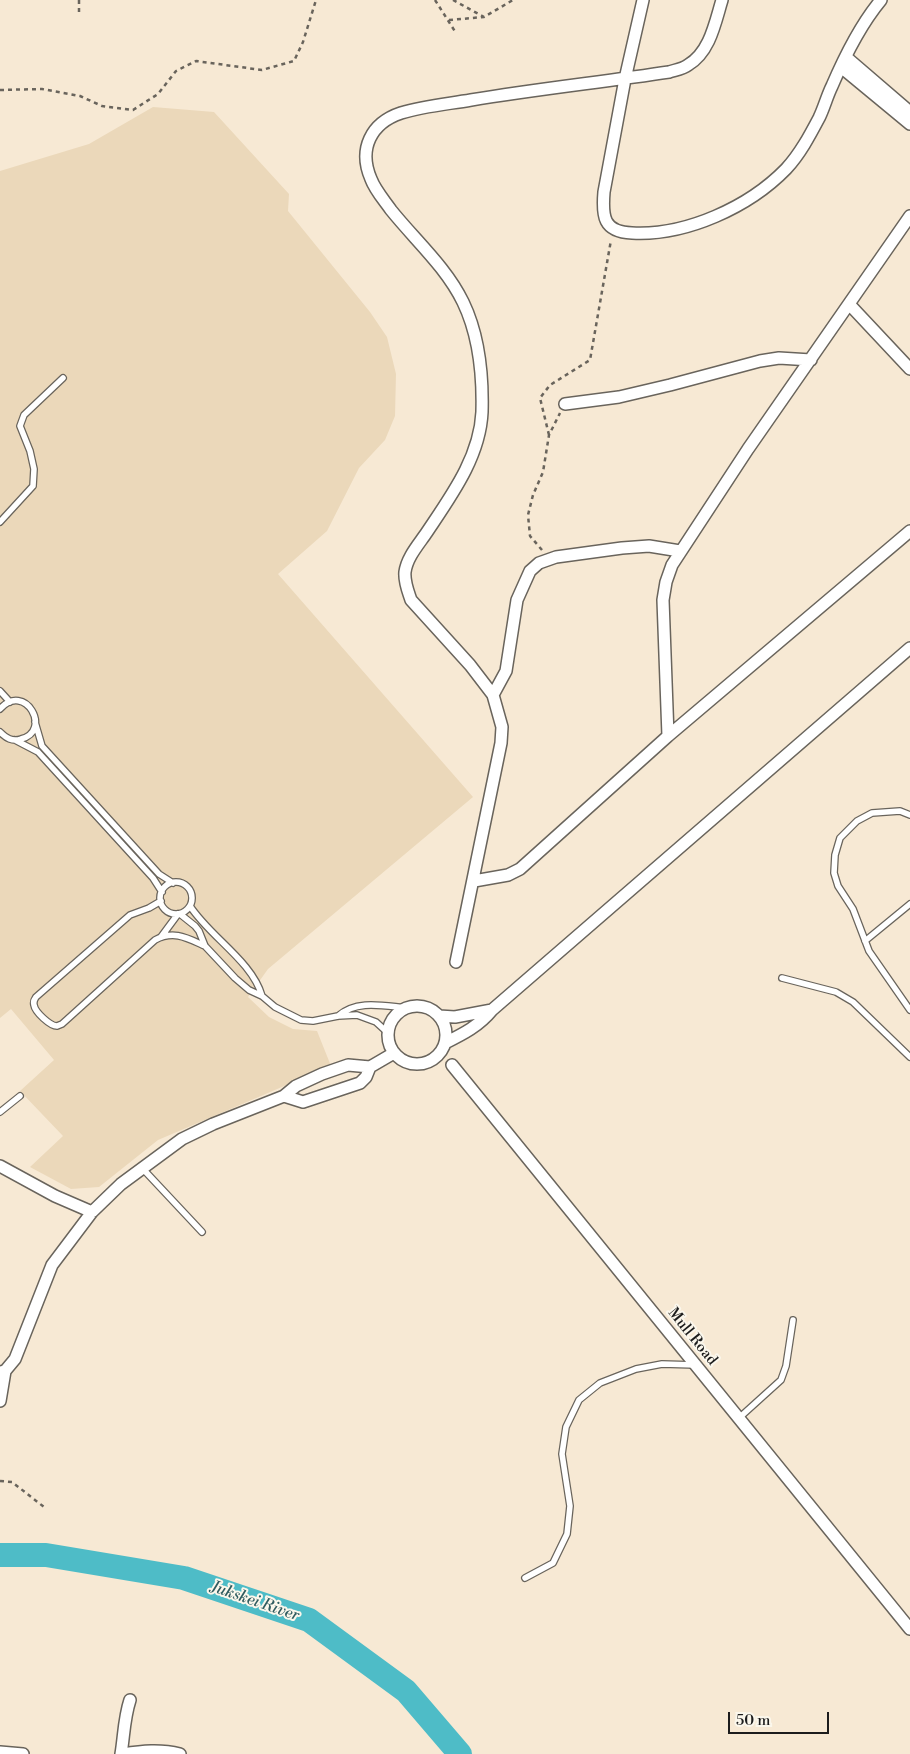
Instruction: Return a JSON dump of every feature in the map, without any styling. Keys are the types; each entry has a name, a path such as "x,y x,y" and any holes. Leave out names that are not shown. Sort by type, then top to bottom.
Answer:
{"street":[{"path":"643,0 625,79 602,210 605,222 613,229 625,233 643,234 674,229 718,217 753,196 786,169 802,148 820,116 843,62 881,0"},
{"path":"456,962 474,881 501,743 502,727 493,694 470,665 411,600 405,579 405,570 411,556 462,478 476,442 482,415 479,360 473,329 463,302 450,280 399,220 370,178 366,160 367,143 373,131 385,120 401,114 492,96 669,72 688,66 707,45 722,0"},
{"path":"843,62 910,112"},
{"path":"843,62 910,124"},
{"path":"668,736 662,600 672,565 748,449 910,216"},
{"path":"850,304 910,369"},
{"path":"565,404 619,397 760,361 779,358 810,360"},
{"path":"474,881 508,875 520,868 668,736 910,532"},
{"path":"493,694 506,671 517,600 530,571 539,563 549,559 622,548 649,546 680,551"},
{"path":"445,1044 473,1028 484,1019 492,1010 910,648"},
{"path":"439,1016 446,1034 445,1044 435,1058 427,1063 409,1063 394,1053 389,1043 388,1032 395,1017 408,1008 425,1008 439,1016 455,1017 492,1010"},
{"path":"0,1401 3,1371 15,1359 52,1265 92,1212 121,1184 182,1139 230,1117 284,1096 296,1086 348,1065 370,1067 394,1053"},
{"name":"Mull Road","path":"452,1065 910,1629"},
{"path":"284,1096 303,1102 360,1083 366,1077 370,1067"},
{"path":"0,1166 55,1196 92,1212"},
{"path":"130,1700 125,1716 122,1754 148,1751 167,1751 180,1754"},
{"path":"0,1752 23,1754"}],"lane":[{"path":"0,522 34,486 34,469 30,451 20,426 21,420 63,378"},
{"path":"0,691 10,702"},
{"path":"0,709 10,702 17,701 26,704 33,712 42,746 159,874 173,883 182,884 189,889 192,897 190,906 186,911 179,914 161,937 60,1025 54,1026 49,1024 35,1008 34,1002 36,997 130,916 161,901"},
{"path":"15,740 29,735 35,722"},
{"path":"0,732 5,737 38,752 153,878 162,892"},
{"path":"910,815 900,811 872,813 857,821 840,838 834,855 834,874 838,886 853,909 869,951 910,1010"},
{"path":"173,883 164,888 162,892 161,901 166,910 179,914 195,926 205,946 249,990 262,996 275,1008 301,1020 313,1021 338,1016 358,1015 376,1022 388,1032"},
{"path":"865,941 910,904"},
{"path":"190,906 203,923 247,968 259,984 262,996"},
{"path":"161,937 170,934 180,935 205,946"},
{"path":"782,978 836,992 853,1002 910,1057"},
{"path":"338,1016 349,1007 360,1005 408,1008"},
{"path":"0,1112 20,1096"},
{"path":"143,1169 202,1232"},
{"path":"739,1418 781,1380 786,1366 792,1320"},
{"path":"525,1578 552,1563 567,1534 570,1506 562,1454 566,1427 579,1400 600,1382 636,1369 662,1364 696,1365"}],"path":[{"path":"78,0 79,13"},
{"path":"0,90 42,89 80,96 102,106 133,110 158,94 176,71 196,61 262,70 294,61 303,42 316,0"},
{"path":"435,0 456,33"},
{"path":"453,0 484,18"},
{"path":"448,20 484,18 513,0"},
{"path":"549,435 540,398 550,385 590,360 613,229"},
{"path":"549,559 530,536 528,515 533,495 543,472 549,435 565,404"},
{"path":"0,1481 12,1482 44,1506"}],"shaded area":[{"path":"153,107 214,112 289,194 288,211 370,312 387,337 396,374 395,416 385,440 359,468 327,531 278,574 473,797 268,969 248,997 269,1017 293,1029 317,1031 331,1066 158,1140 99,1187 71,1189 30,1167 63,1136 20,1091 54,1060 11,1009 0,1018 0,171 89,144"}],"waterway":[{"name":"Jukskei River","path":"0,1555 46,1555 184,1578 309,1620 406,1691 460,1754"}]}
